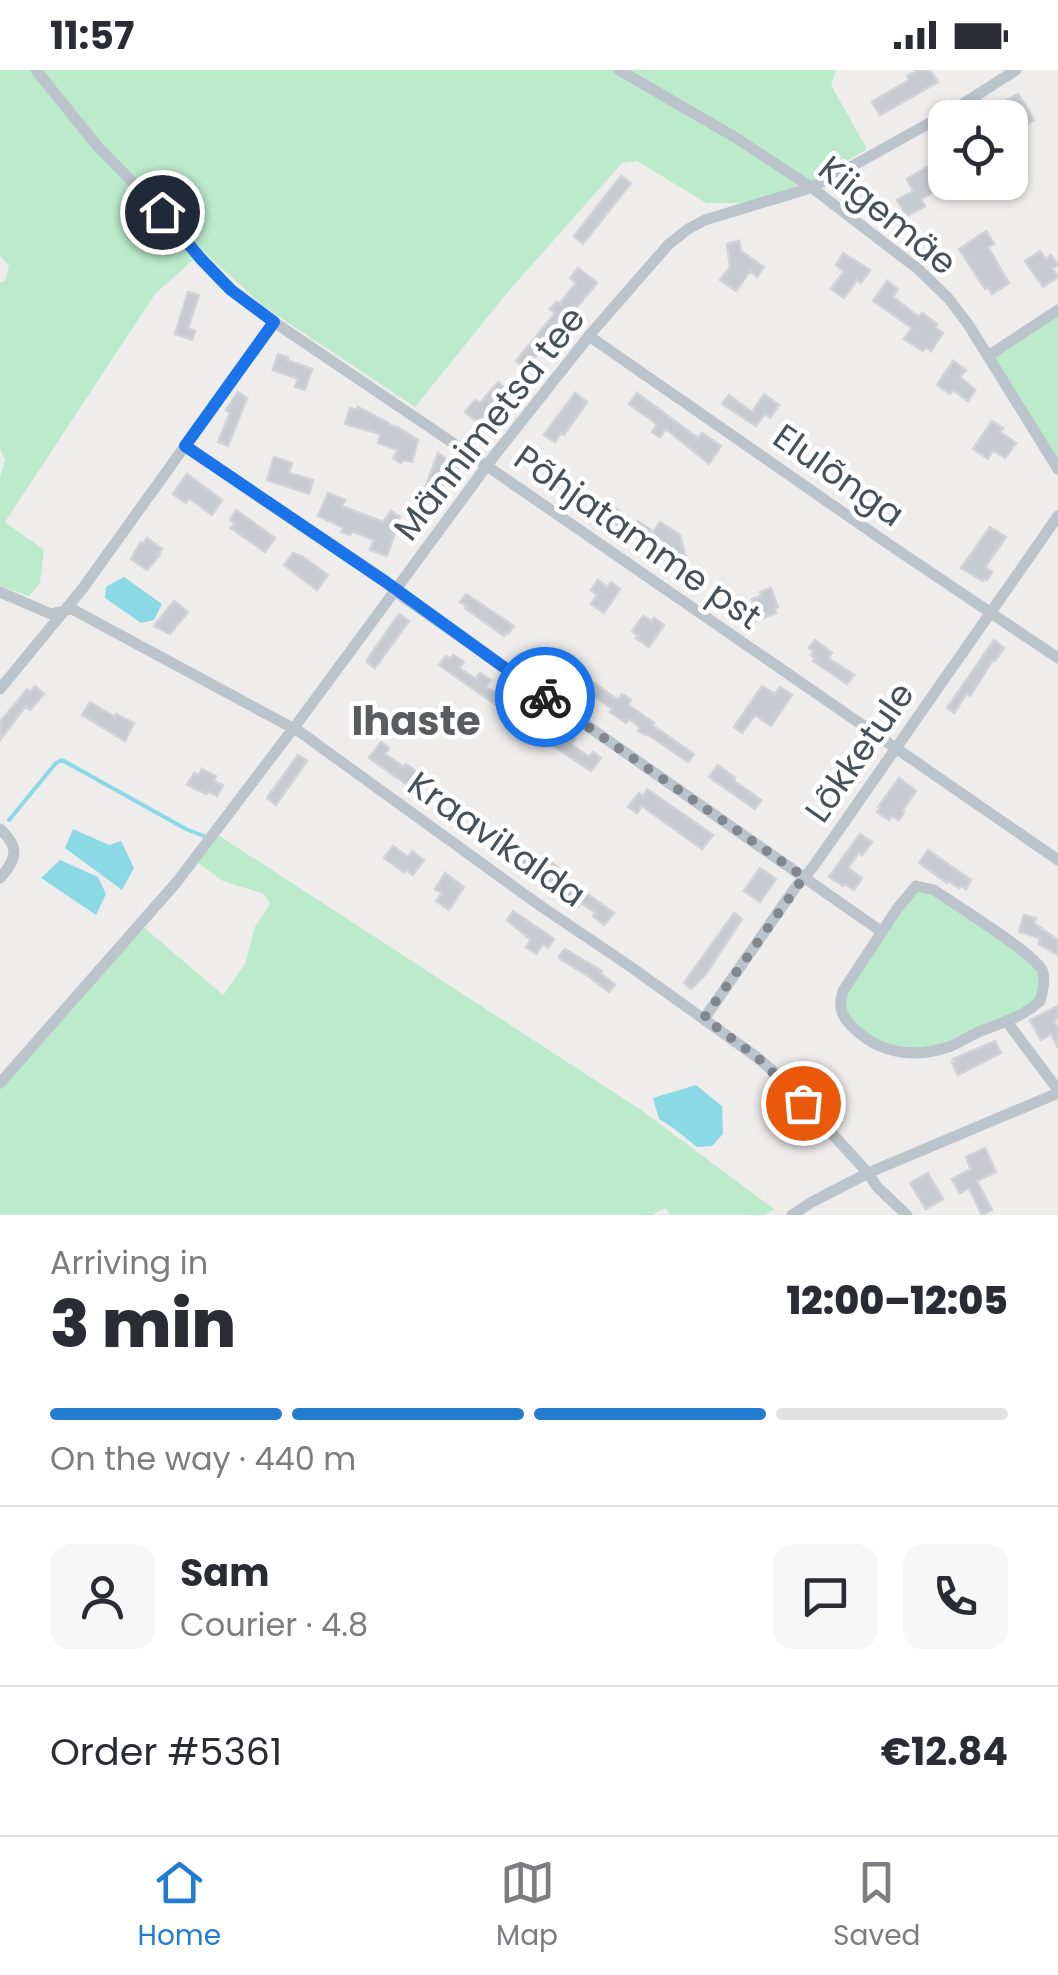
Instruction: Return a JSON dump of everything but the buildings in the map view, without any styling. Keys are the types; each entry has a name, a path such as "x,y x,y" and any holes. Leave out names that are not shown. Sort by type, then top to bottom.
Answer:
{"street":[{"name":"Põhjatamme pst","path":"36,70 98,148 231,290 1058,860"},
{"name":"Kiigemäe","path":"619,70 734,136 812,187 918,269 948,298 1058,469"},
{"name":"Männimetsa tee","path":"0,1083 176,883 487,466 589,336 668,246 704,220 812,187 1016,70"},
{"path":"988,356 1058,310"},
{"path":"0,688 83,588 274,322"},
{"name":"Elulõnga","path":"589,336 1058,658"},
{"path":"185,446 882,932"},
{"name":"Lõkketule","path":"704,1018 1058,516"},
{"name":"Kraavikalda","path":"0,592 51,614 72,609 293,729 758,1058 782,1079 906,1215"},
{"path":"0,828 12,840 14,854 0,878"},
{"path":"922,886 934,890 1024,951 1042,970 1043,994 1032,1008 953,1045 915,1054 886,1050 866,1039 844,1018 840,1006 843,991 882,932 911,890 922,886"},
{"path":"792,1215 868,1173 1058,1091 1007,1022"}],"green space":[{"path":"0,70 836,70 831,85 867,149 802,187 746,203 706,203 637,161 622,163 507,293 415,407 263,306 203,251 155,294 5,522 44,550 40,583 29,596 0,586 0,477 5,460 0,448 0,282 5,281 9,266 0,256"},
{"path":"1058,309 1058,468 987,357"},
{"path":"215,833 641,1110 774,1209 765,1215 671,1215 665,1208 652,1215 0,1215 0,1085 140,924 223,995 245,964 255,927 270,904 264,894 223,881 194,860"},
{"path":"922,889 1029,959 1039,976 1037,998 1014,1015 922,1051 873,1041 848,1021 843,996 915,891"}],"water":[{"path":"124,577 162,604 154,620 141,623 105,598 106,587"},
{"path":"73,829 109,845 121,841 134,868 122,890 65,848"},
{"path":"60,860 98,877 106,894 96,915 41,878"},
{"path":"696,1085 722,1106 723,1134 712,1146 697,1147 659,1119 653,1098"}],"waterway":[{"path":"9,820 62,760 204,836"}],"way so far":[{"path":"545,697 804,877 704,1018 758,1058 803,1103"}],"district":[{"name":"Ihaste","path":"416,721"}],"route":[{"path":"162,212 231,290 274,322 185,446 386,582 545,697"}]}
